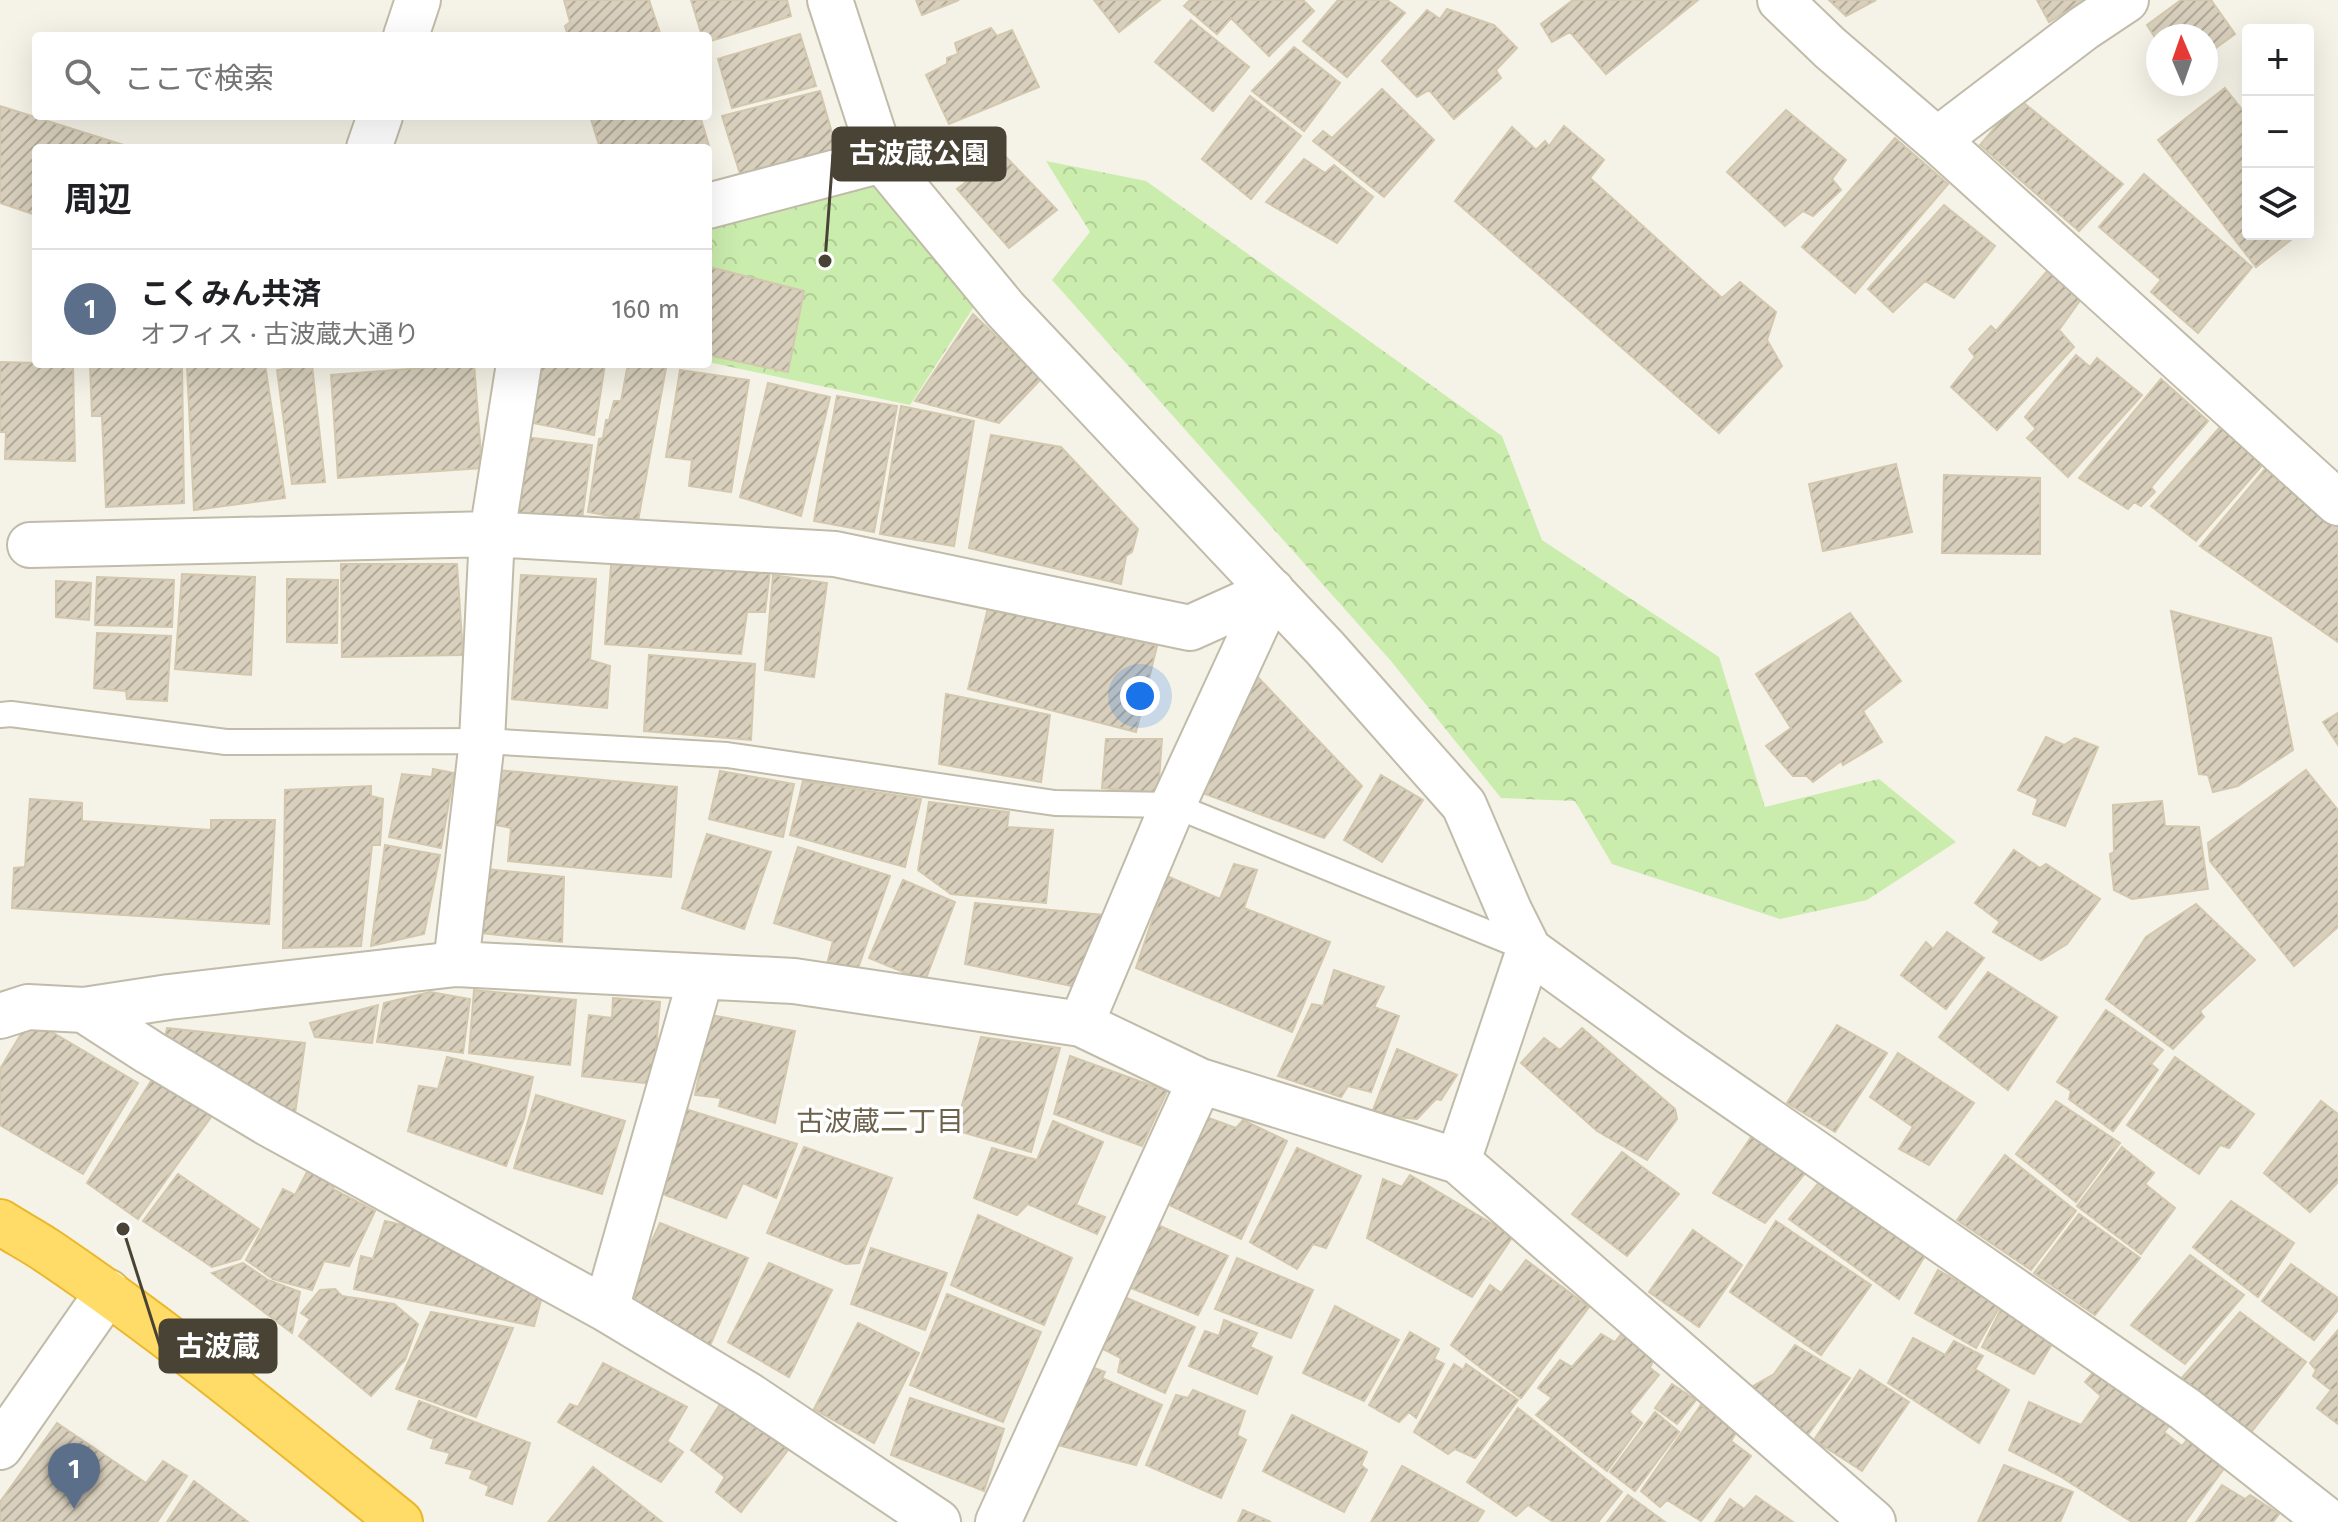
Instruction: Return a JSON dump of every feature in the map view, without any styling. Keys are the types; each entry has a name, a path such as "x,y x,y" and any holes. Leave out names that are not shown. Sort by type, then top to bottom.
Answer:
{"highway":[{"path":"0,1222 108,1292 208,1367 400,1522"}],"street":[{"path":"407,32 418,0"},
{"path":"830,0 882,160 1005,309 1325,648 1464,805 1529,950 1684,1062 2185,1409 2329,1522"},
{"path":"1780,0 2338,503"},
{"path":"1937,140 2084,28 2126,0"},
{"path":"370,144 379,120"},
{"path":"712,205 882,160"},
{"path":"456,964 482,741 492,534 518,368"},
{"path":"30,545 492,534 835,554 1190,628 1272,591"},
{"path":"1081,1024 1173,805 1272,591"},
{"path":"1458,1161 1529,950"},
{"path":"0,1016 28,1007 84,1010 169,997 456,964 794,981 1081,1024 1200,1081 1458,1161 1873,1522"},
{"path":"606,1309 701,977"},
{"path":"84,1010 269,1124 606,1309 747,1394 938,1522"},
{"path":"998,1522 1200,1081"},
{"path":"0,1447 108,1292"}],"lane":[{"path":"0,715 226,742 482,741 727,755 1055,803 1173,805 1529,950"}],"green space":[{"path":"1046,161 1146,181 1502,436 1542,540 1719,657 1765,807 1879,779 1956,842 1867,900 1780,919 1612,864 1575,801 1501,798 1391,661 1052,280 1090,232"},
{"path":"870,182 977,302 910,405 712,363 712,220"}],"building":[{"path":"564,0 649,0 660,32 567,32 565,26 570,22"},
{"path":"691,0 787,0 791,16 712,41 712,32 701,32"},
{"path":"916,0 959,0 922,15"},
{"path":"1094,0 1160,0 1119,32"},
{"path":"1190,0 1303,0 1314,11 1269,56 1231,18 1217,34 1184,6"},
{"path":"1338,0 1387,0 1405,13 1347,77 1303,41"},
{"path":"1573,0 1698,0 1606,74 1570,32 1552,42 1541,24"},
{"path":"1829,0 1876,0 1846,16"},
{"path":"2037,0 2085,0 2049,22"},
{"path":"2181,0 2211,0 2235,34 2218,46 2218,24 2148,24"},
{"path":"1447,9 1494,25 1517,48 1496,70 1501,78 1454,119 1429,90 1417,97 1382,61 1427,10 1440,19"},
{"path":"1191,20 1249,67 1213,111 1155,62"},
{"path":"991,28 997,36 1012,30 1039,87 949,124 926,75 947,64 947,58 958,54 955,43"},
{"path":"800,34 816,86 732,108 718,59"},
{"path":"1294,47 1340,83 1304,131 1252,91"},
{"path":"2225,88 2242,109 2242,240 2291,240 2256,267 2158,140"},
{"path":"1382,89 1434,140 1384,197 1313,141 1323,131 1332,138"},
{"path":"820,91 837,150 741,177 722,116"},
{"path":"1250,96 1301,136 1251,199 1202,159"},
{"path":"2019,99 2123,184 2079,231 1980,145"},
{"path":"0,106 32,116 32,120 44,120 120,144 32,144 32,214 0,203"},
{"path":"1786,110 1846,160 1832,179 1841,190 1813,216 1803,211 1785,226 1727,172"},
{"path":"591,120 701,120 708,144 599,144"},
{"path":"1564,126 1604,160 1590,178 1722,298 1740,282 1776,312 1767,340 1782,366 1719,433 1455,201 1512,127 1536,150 1545,141 1549,146"},
{"path":"1895,138 1948,184 1855,293 1802,247"},
{"path":"1003,154 1057,210 1009,248 957,189"},
{"path":"1304,159 1325,173 1334,165 1373,197 1337,243 1266,202"},
{"path":"2144,174 2252,267 2198,333 2151,292 2161,280 2099,227"},
{"path":"1944,205 1995,246 1954,298 1925,281 1893,312 1868,289"},
{"path":"712,268 804,291 788,372 712,356"},
{"path":"2048,270 2081,299 2059,330 2074,347 1997,430 1951,387 1975,357 1969,349 1991,326 1996,331"},
{"path":"973,314 1041,379 999,423 915,401"},
{"path":"2076,355 2090,367 2097,358 2142,395 2068,477 2027,438 2036,429 2025,417"},
{"path":"0,362 32,363 32,368 73,368 75,461 5,459 6,432 0,432"},
{"path":"90,368 182,368 184,503 106,507 102,416 92,416"},
{"path":"187,368 266,368 285,498 194,510"},
{"path":"312,368 325,482 292,484 277,370"},
{"path":"422,368 474,368 482,468 338,478 331,375"},
{"path":"536,368 604,368 594,435 528,422"},
{"path":"627,368 666,368 638,521 588,512 599,439 603,438 614,401 621,401"},
{"path":"680,370 749,380 731,492 689,486 692,460 666,457"},
{"path":"2161,379 2208,421 2151,487 2155,492 2141,506 2134,502 2128,509 2079,478"},
{"path":"768,383 830,397 801,516 740,497"},
{"path":"837,396 897,406 874,532 814,521"},
{"path":"901,406 974,421 954,546 880,534"},
{"path":"2221,426 2265,462 2196,541 2151,506"},
{"path":"991,435 1061,447 1138,529 1132,552 1126,556 1121,584 969,548"},
{"path":"524,437 592,445 581,526 510,515"},
{"path":"2271,462 2338,515 2338,642 2200,546"},
{"path":"1896,464 1912,532 1823,551 1809,484"},
{"path":"1944,475 2040,478 2040,554 1942,553"},
{"path":"612,553 770,571 765,612 747,612 741,654 605,644"},
{"path":"341,564 457,564 463,655 342,657"},
{"path":"182,574 255,577 251,675 175,669"},
{"path":"521,575 596,579 590,660 610,666 607,708 512,699"},
{"path":"773,575 827,583 814,677 765,670"},
{"path":"97,577 174,580 172,627 95,625"},
{"path":"287,579 338,580 337,643 287,642"},
{"path":"56,581 91,583 89,620 56,617"},
{"path":"989,604 1157,646 1136,732 968,689"},
{"path":"2171,611 2271,638 2293,750 2238,786 2213,792 2208,775 2199,774"},
{"path":"1850,613 1901,681 1863,711 1882,742 1843,765 1841,761 1813,782 1807,776 1793,776 1766,746 1791,728 1756,674"},
{"path":"97,633 171,636 167,701 127,699 126,691 94,688"},
{"path":"649,655 755,664 751,740 644,731"},
{"path":"1248,667 1362,786 1324,838 1197,791"},
{"path":"946,694 1050,715 1041,782 939,764"},
{"path":"2338,713 2338,745 2323,722"},
{"path":"2046,737 2064,745 2075,738 2098,747 2065,826 2033,814 2038,799 2018,790"},
{"path":"1106,739 1162,739 1158,793 1102,788"},
{"path":"433,769 454,773 441,848 389,837 402,774 432,777"},
{"path":"498,770 677,787 671,877 508,861 511,828 491,824"},
{"path":"2306,770 2338,810 2338,927 2294,966 2210,861 2208,843"},
{"path":"720,771 794,784 783,837 709,819"},
{"path":"1381,775 1423,800 1382,862 1344,840"},
{"path":"803,781 921,799 905,867 790,835"},
{"path":"371,786 371,796 383,799 380,845 372,845 361,946 283,948 285,790"},
{"path":"30,799 82,803 82,821 211,830 211,820 275,820 269,924 12,908 14,868 25,867"},
{"path":"2162,801 2165,826 2199,827 2208,889 2132,899 2114,890 2110,854 2114,852 2113,805"},
{"path":"929,802 1009,812 1007,827 1053,830 1046,903 951,894 918,870"},
{"path":"707,834 771,852 744,929 682,908"},
{"path":"385,845 440,855 424,934 371,946"},
{"path":"798,847 890,876 856,974 826,968 833,941 774,923"},
{"path":"2014,850 2040,868 2046,864 2100,899 2067,944 2041,960 1993,932 2000,922 1975,903"},
{"path":"1234,864 1257,870 1244,908 1330,942 1292,1032 1136,968 1167,876 1220,899"},
{"path":"477,868 564,877 562,942 473,932"},
{"path":"903,880 955,902 925,981 869,958"},
{"path":"975,903 1103,915 1077,987 965,964"},
{"path":"2196,904 2255,960 2200,1011 2204,1017 2173,1049 2106,999 2146,937"},
{"path":"1947,932 1984,958 1946,1009 1901,975 1926,942 1933,949"},
{"path":"1334,970 1384,987 1374,1007 1399,1016 1371,1092 1348,1086 1341,1097 1278,1076 1312,1004 1323,1006"},
{"path":"1988,972 2057,1017 2008,1090 1939,1037"},
{"path":"474,990 576,1000 570,1065 469,1053"},
{"path":"430,992 470,999 463,1053 377,1042 384,1003"},
{"path":"613,998 660,1002 653,1084 582,1076 589,1015 612,1018"},
{"path":"378,1005 372,1043 315,1037 310,1023"},
{"path":"2106,1010 2163,1050 2151,1064 2158,1070 2113,1131 2069,1099 2071,1091 2057,1082"},
{"path":"711,1015 795,1031 775,1123 719,1106 721,1098 695,1095"},
{"path":"30,1019 138,1083 83,1174 0,1125 0,1069"},
{"path":"1837,1025 1887,1053 1835,1132 1787,1103"},
{"path":"167,1028 305,1043 294,1121 163,1045"},
{"path":"1582,1028 1675,1109 1677,1119 1647,1160 1597,1131 1521,1063 1544,1038 1560,1050"},
{"path":"981,1037 1060,1048 1031,1152 955,1130"},
{"path":"1397,1049 1457,1075 1441,1100 1436,1099 1417,1119 1388,1116 1373,1110"},
{"path":"1898,1053 1974,1103 1929,1165 1899,1149 1913,1127 1870,1097"},
{"path":"1070,1056 1167,1091 1142,1146 1054,1114"},
{"path":"447,1057 533,1077 524,1119 506,1166 408,1131 419,1086 438,1089"},
{"path":"2175,1057 2254,1114 2229,1148 2220,1145 2199,1174 2127,1125"},
{"path":"156,1073 216,1110 138,1219 87,1183"},
{"path":"536,1095 625,1121 602,1194 514,1168"},
{"path":"2056,1101 2120,1143 2076,1202 2016,1154"},
{"path":"2321,1101 2338,1114 2338,1182 2310,1212 2264,1173"},
{"path":"679,1107 797,1144 776,1198 743,1183 726,1218 652,1190"},
{"path":"1203,1116 1236,1128 1243,1120 1287,1141 1241,1239 1165,1203"},
{"path":"1053,1121 1103,1142 1076,1205 1105,1217 1097,1234 1028,1204 1017,1215 974,1198 992,1148 1037,1160"},
{"path":"1752,1136 1806,1172 1765,1223 1713,1193"},
{"path":"804,1147 892,1178 859,1263 846,1264 767,1233"},
{"path":"2122,1147 2154,1173 2145,1184 2175,1208 2141,1254 2077,1206"},
{"path":"1297,1148 1361,1176 1326,1248 1313,1244 1297,1269 1250,1242"},
{"path":"1622,1152 1679,1194 1627,1256 1572,1214"},
{"path":"2005,1155 2076,1211 2031,1270 1957,1220"},
{"path":"308,1170 336,1181 333,1189 375,1211 349,1266 324,1261 312,1290 273,1279 246,1260 283,1189 295,1195"},
{"path":"178,1174 259,1229 240,1259 212,1267 143,1221"},
{"path":"1410,1175 1513,1236 1472,1297 1367,1238 1383,1179 1402,1187"},
{"path":"1820,1181 1926,1254 1899,1299 1789,1219"},
{"path":"2231,1201 2294,1243 2258,1297 2193,1247"},
{"path":"2079,1214 2140,1258 2095,1315 2034,1273"},
{"path":"978,1215 1072,1258 1044,1325 951,1285"},
{"path":"385,1221 434,1232 512,1276 512,1283 543,1293 534,1326 354,1289 361,1256 373,1259"},
{"path":"1776,1221 1871,1285 1821,1355 1730,1292"},
{"path":"660,1223 748,1258 708,1350 631,1308 636,1292 631,1287"},
{"path":"1153,1223 1228,1256 1198,1315 1126,1286"},
{"path":"1693,1230 1742,1265 1699,1327 1649,1292"},
{"path":"871,1248 947,1273 925,1330 851,1304"},
{"path":"2190,1255 2244,1295 2185,1364 2131,1325"},
{"path":"1237,1258 1313,1290 1291,1338 1215,1309"},
{"path":"1526,1260 1589,1307 1521,1398 1451,1345 1490,1285 1501,1293"},
{"path":"243,1263 268,1280 300,1292 292,1333 212,1273"},
{"path":"769,1263 832,1290 789,1377 728,1342"},
{"path":"2291,1264 2338,1298 2338,1310 2314,1340 2262,1301"},
{"path":"1938,1270 2000,1306 1976,1348 1915,1313"},
{"path":"335,1289 342,1296 394,1304 418,1324 405,1360 371,1396 299,1336 310,1319 301,1313 320,1290"},
{"path":"947,1294 1041,1332 1003,1422 910,1385"},
{"path":"1122,1296 1195,1327 1165,1393 1118,1372 1121,1358 1099,1347"},
{"path":"1335,1306 1399,1340 1364,1401 1303,1373"},
{"path":"2001,1309 2055,1339 2034,1374 1982,1347"},
{"path":"431,1312 513,1328 476,1417 396,1389"},
{"path":"2240,1312 2306,1362 2249,1435 2178,1382"},
{"path":"1224,1320 1257,1333 1250,1347 1272,1357 1257,1394 1189,1366 1205,1331 1219,1336"},
{"path":"858,1323 919,1353 874,1443 814,1409"},
{"path":"2338,1330 2338,1424 2317,1408 2331,1390 2313,1376 2316,1370 2310,1363"},
{"path":"1410,1332 1439,1349 1434,1359 1444,1364 1416,1418 1409,1412 1399,1422 1369,1405"},
{"path":"1623,1332 1654,1358 1650,1368 1659,1375 1629,1412 1642,1423 1607,1471 1536,1415 1552,1398 1538,1388 1560,1360 1572,1367 1601,1334 1615,1342"},
{"path":"1913,1338 1945,1355 1954,1341 1983,1356 1975,1369 2009,1390 1979,1443 1888,1383"},
{"path":"1795,1345 1850,1378 1806,1437 1748,1389 1774,1374"},
{"path":"603,1363 687,1407 667,1441 683,1452 661,1482 558,1422 570,1404 578,1407"},
{"path":"1084,1364 1105,1372 1102,1378 1162,1405 1136,1465 1054,1444"},
{"path":"1454,1364 1463,1370 1466,1364 1518,1400 1475,1458 1455,1449 1448,1454 1414,1432"},
{"path":"2097,1368 2173,1421 2164,1432 2182,1446 2190,1436 2228,1463 2185,1522 2132,1522 2058,1475 2009,1450 2029,1402 2081,1425 2101,1396 2085,1382"},
{"path":"1860,1370 1909,1402 1862,1471 1814,1440"},
{"path":"1672,1384 1696,1400 1677,1424 1655,1408"},
{"path":"1193,1390 1245,1411 1237,1435 1246,1440 1221,1498 1146,1465 1176,1395 1188,1398"},
{"path":"724,1398 794,1442 741,1512 716,1492 725,1477 691,1450"},
{"path":"910,1398 1004,1429 984,1491 891,1455"},
{"path":"419,1401 530,1443 512,1504 486,1495 489,1486 470,1478 473,1470 446,1463 450,1453 431,1448 434,1439 408,1429"},
{"path":"1701,1405 1737,1431 1731,1441 1751,1456 1701,1521 1667,1500 1660,1507 1641,1491"},
{"path":"1518,1408 1622,1492 1598,1522 1553,1522 1528,1505 1516,1516 1467,1482"},
{"path":"1655,1412 1679,1432 1635,1491 1610,1472"},
{"path":"1292,1415 1367,1452 1361,1465 1367,1470 1344,1512 1263,1471"},
{"path":"57,1423 146,1483 163,1461 187,1476 157,1522 0,1522 0,1502"},
{"path":"2004,1465 2073,1492 2060,1522 1978,1522"},
{"path":"1402,1466 1484,1511 1477,1522 1371,1522"},
{"path":"593,1467 662,1522 548,1522"},
{"path":"194,1481 248,1522 167,1522"},
{"path":"2222,1485 2245,1499 2250,1495 2279,1514 2273,1522 2196,1522"},
{"path":"1628,1495 1665,1522 1607,1522"},
{"path":"1756,1496 1793,1522 1715,1522 1730,1499 1744,1509"},
{"path":"1243,1510 1271,1522 1238,1522"}],"place":[{"name":"古波蔵公園","path":"825,261"},
{"name":"古波蔵","path":"123,1229"},
{"name":"こくみん共済","path":"74,1509"}],"district":[{"name":"古波蔵二丁目","path":"880,1121"}]}
